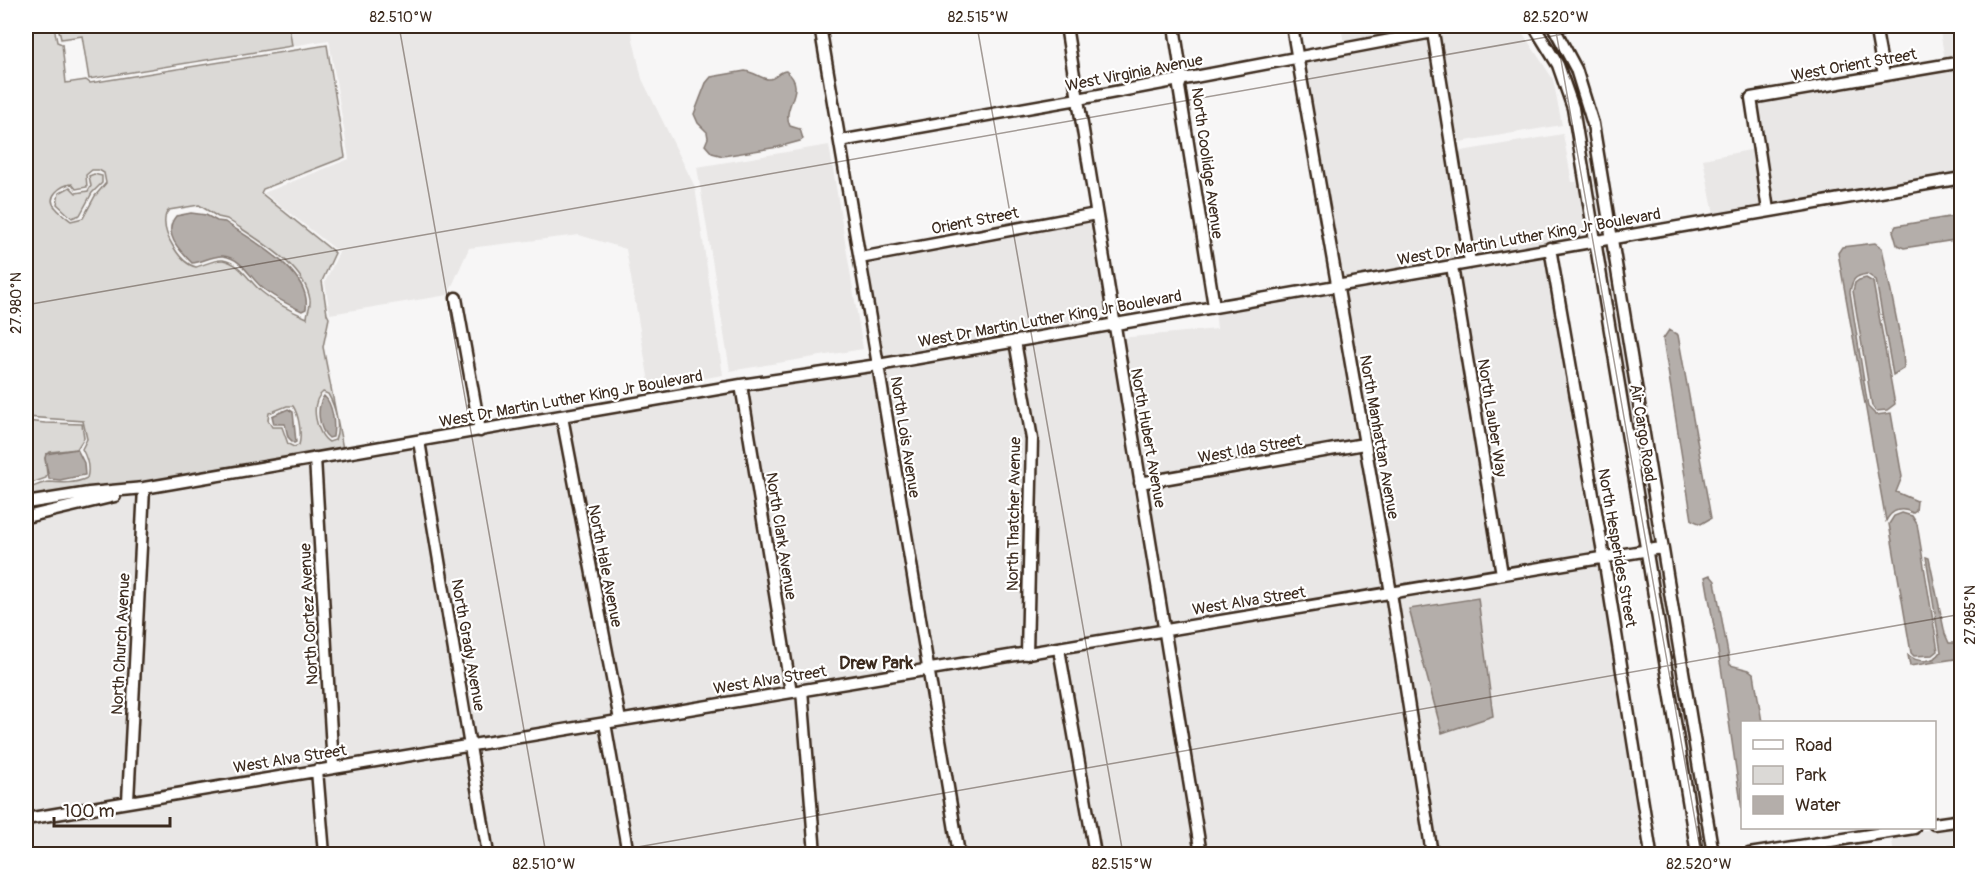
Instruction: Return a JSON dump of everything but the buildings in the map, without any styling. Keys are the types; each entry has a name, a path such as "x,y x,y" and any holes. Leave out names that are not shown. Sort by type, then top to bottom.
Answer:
{"street":[{"name":"North Lois Avenue","path":"820,26 959,855"},
{"name":"North Hubert Avenue","path":"1066,26 1201,855"},
{"name":"North Coolidge Avenue","path":"1173,26 1182,78 1179,87 1214,306"},
{"name":"North Manhattan Avenue","path":"1292,26 1391,593 1432,855"},
{"name":"Air Cargo Road","path":"1534,26 1551,51 1569,91 1596,240 1697,855"},
{"name":"Air Cargo Road","path":"1553,26 1573,62 1586,96 1593,124 1713,855"},
{"path":"1875,26 1884,75"},
{"name":"West Virginia Avenue","path":"840,141 1297,58 1432,29"},
{"path":"1432,29 1470,262"},
{"name":"West Orient Street","path":"1768,210 1751,98 1962,62"},
{"name":"West Dr Martin Luther King Jr Boulevard","path":"26,517 144,488 315,458 1015,341 1962,178"},
{"name":"Orient Street","path":"860,258 1095,214"},
{"name":"North Hesperides Street","path":"1550,248 1604,558 1652,855"},
{"name":"North Lauber Way","path":"1452,266 1502,574"},
{"path":"456,298 480,431"},
{"name":"North Thatcher Avenue","path":"1015,341 1032,439 1027,654"},
{"name":"North Clark Avenue","path":"741,385 796,691 814,855"},
{"name":"North Hale Avenue","path":"562,417 620,720"},
{"name":"North Grady Avenue","path":"419,441 488,855"},
{"name":"West Ida Street","path":"1140,483 1365,444"},
{"name":"North Cortez Avenue","path":"315,458 333,768"},
{"name":"West Dr Martin Luther King Jr Boulevard","path":"26,503 89,493 144,488"},
{"name":"North Church Avenue","path":"128,801 144,488"},
{"name":"West Alva Street","path":"26,819 1661,549"},
{"path":"1059,649 1095,855"},
{"path":"605,723 628,855"},
{"path":"317,770 324,855"},
{"path":"1936,824 1962,820"},
{"path":"1749,855 1908,829"}],"shaded area":[{"path":"57,26 630,26 642,79 695,187 723,375 650,388 626,249 579,235 469,248 448,295 330,314 325,282 339,252 264,193 349,159 329,40 89,79 82,37 60,41"},
{"path":"1341,26 1428,26 1428,28 1344,44"},
{"path":"1468,26 1518,26 1553,79 1562,125 1454,143 1437,31"},
{"path":"1939,26 1961,26 1961,58 1945,60"},
{"path":"1430,37 1465,259 1340,280 1302,62"},
{"path":"1961,67 1961,173 1771,205 1756,102"},
{"path":"1563,134 1572,182 1577,182 1588,237 1473,257 1455,152"},
{"path":"829,145 863,349 730,371 697,167"},
{"path":"1755,149 1763,206 1714,215 1703,159"},
{"path":"1089,220 1108,320 882,359 864,261"},
{"path":"1546,253 1599,554 1505,569 1456,269"},
{"path":"1448,271 1498,571 1394,588 1341,288"},
{"path":"1333,290 1360,440 1143,478 1120,338 1217,329 1215,310"},
{"path":"1109,329 1160,626 1031,649 1036,440 1020,345"},
{"path":"1012,346 1028,439 1022,650 932,665 883,368"},
{"path":"875,370 924,666 794,687 746,389"},
{"path":"738,390 786,688 623,715 566,421"},
{"path":"559,422 615,716 473,740 424,445"},
{"path":"416,446 465,741 337,762 319,462"},
{"path":"1361,449 1386,589 1168,625 1145,487"},
{"path":"311,464 329,764 133,796 148,492"},
{"path":"140,494 124,797 26,814 26,522"},
{"path":"1601,563 1648,854 1436,854 1395,597"},
{"path":"1387,598 1428,854 1205,854 1169,634"},
{"path":"1161,635 1197,854 1099,854 1064,652"},
{"path":"1056,654 1091,854 963,854 934,673"},
{"path":"926,675 955,854 819,854 806,694"},
{"path":"798,696 811,854 632,854 610,726"},
{"path":"602,728 624,854 492,854 475,749"},
{"path":"467,750 484,854 328,854 321,774"},
{"path":"313,775 320,854 26,854 26,823"},
{"path":"1961,824 1961,854 1894,854 1891,836"}],"green space":[{"path":"26,26 54,26 57,42 62,44 66,83 86,80 90,83 327,45 345,157 263,189 261,193 335,253 322,281 329,318 323,347 343,449 144,484 26,498 26,489 46,482 68,483 82,480 87,478 88,471 87,459 82,449 87,439 83,421 26,417","holes":["92,170 99,170 104,173 106,183 95,196 83,218 71,221 53,204 53,196 59,189 68,185 72,184 76,189 87,187 86,175","199,205 218,217 227,219 277,253 299,275 306,287 310,300 307,318 267,296 240,269 229,262 217,260 196,267 190,265 174,248 170,240 165,225 166,214 169,210","323,392 328,394 336,416 337,434 335,440 329,442 324,438 316,418 316,403","293,406 299,425 299,445 294,447 288,444 282,427 272,427 268,420 269,413"]},
{"path":"58,26 289,26 292,46 89,79 82,36 61,39"},
{"path":"94,174 102,176 102,183 92,193 80,215 72,218 57,204 59,193 70,187 76,193 88,191 91,186 89,176"},
{"path":"26,421 82,424 84,438 77,449 50,452 45,458 46,478 26,485"}],"water":[{"path":"745,71 769,79 786,71 792,78 795,91 788,119 790,126 800,129 803,139 778,147 723,156 712,153 705,145 708,138 707,132 698,123 694,114 706,83 711,77"},
{"path":"191,213 206,215 217,221 225,222 278,258 300,282 305,295 306,309 302,311 283,302 260,286 241,265 230,258 219,256 192,263 182,253 171,235 172,222 176,216"},
{"path":"1961,215 1961,239 1904,248 1897,245 1893,231 1896,226"},
{"path":"1875,243 1882,248 1903,351 1904,368 1893,375 1876,280 1867,274 1856,277 1850,292 1868,407 1876,415 1891,413 1902,477 1896,492 1917,501 1916,511 1913,513 1898,510 1886,521 1838,253 1842,247"},
{"path":"1866,278 1873,282 1895,404 1887,410 1876,411 1872,406 1853,291 1855,283"},
{"path":"1669,330 1678,335 1711,518 1701,524 1692,520 1663,339"},
{"path":"324,396 331,409 333,420 333,437 329,438 322,429 319,418 321,401"},
{"path":"288,409 293,412 296,442 294,443 288,437 285,424 274,424 272,416"},
{"path":"77,449 84,463 85,475 60,480 49,479 46,454"},
{"path":"1902,513 1912,516 1917,524 1938,651 1933,655 1914,656 1911,653 1889,524 1894,516"},
{"path":"1926,557 1929,558 1945,634 1949,643 1961,643 1961,658 1910,666 1908,655 1926,661 1938,656 1941,652"},
{"path":"1710,575 1715,581 1730,665 1749,670 1754,674 1762,721 1741,721 1741,803 1721,667 1705,577"},
{"path":"1478,598 1493,716 1442,733 1409,609"}],"district":[{"name":"Drew Park","path":"876,663"}]}
